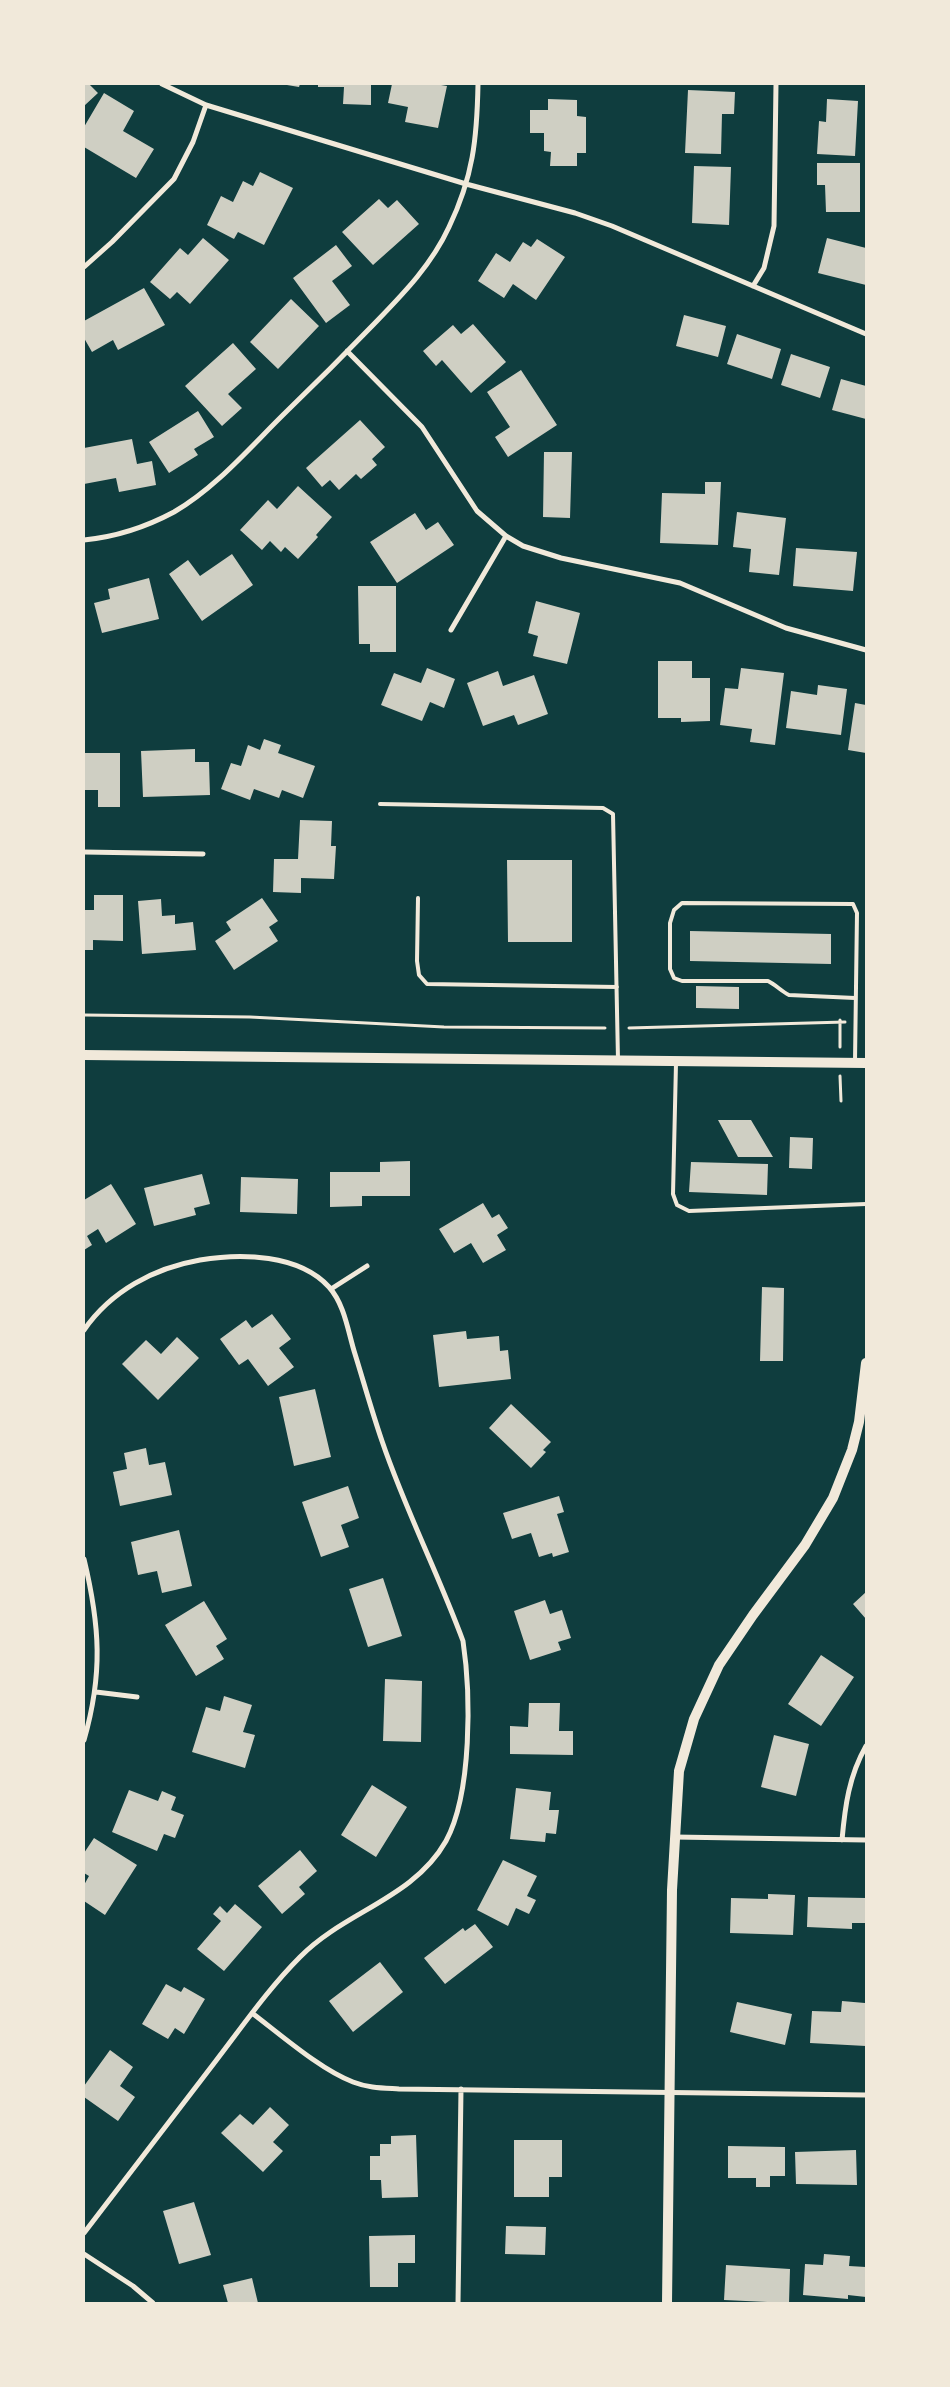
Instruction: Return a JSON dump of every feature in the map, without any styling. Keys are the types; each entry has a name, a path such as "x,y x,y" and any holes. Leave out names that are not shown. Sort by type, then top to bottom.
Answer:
{"main road":[{"path":"84,1055 866,1063"},
{"path":"666,2303 674,1837 679,1771 694,1719 723,1658 752,1615 806,1545 833,1498 852,1450 859,1422 866,1363"}],"street":[{"path":"162,84 206,105 466,184 546,204 603,223 866,334"},
{"path":"84,540 116,534 150,523 173,512 196,497 221,476 418,279 449,228 466,184 473,160 478,84"},
{"path":"753,286 764,268 774,226 776,84"},
{"path":"84,267 112,242 174,179 193,142 206,105"},
{"path":"347,352 422,427 443,456 470,502 506,536 523,546 540,553 680,583 786,628 866,650"},
{"path":"451,630 506,536"},
{"path":"84,852 203,854"},
{"path":"84,1330 104,1305 121,1291 162,1270 210,1258 251,1257 270,1259 313,1274 330,1289 348,1327 382,1441 463,1641 468,1673 464,1773 456,1819 434,1860 402,1889 320,1939 281,1977 84,2233"},
{"path":"330,1289 367,1266"},
{"path":"84,1559 97,1627 98,1656 96,1692 84,1740"},
{"path":"96,1692 137,1697"},
{"path":"842,1840 848,1791 857,1762 866,1746"},
{"path":"674,1837 866,1840"},
{"path":"252,2013 337,2075 354,2083 399,2089 866,2095"},
{"path":"458,2303 461,2089"},
{"path":"84,2254 134,2286 154,2303"}],"lane":[{"path":"380,804 603,808 613,814 618,1060"},
{"path":"418,898 417,961 419,974 427,984 617,986"},
{"path":"854,1063 857,912 853,904 682,903 674,910 670,923 670,969 674,978 682,981 768,981 776,984 789,995 855,998"},
{"path":"676,1061 673,1194 677,1205 689,1211 866,1204"}],"path":[{"path":"84,1015 250,1017 444,1026 618,1028 840,1020"}],"building":[{"path":"84,84 89,84 98,93 84,106"},
{"path":"281,84 300,84 299,87"},
{"path":"318,84 371,84 371,105 343,104 344,87 318,87"},
{"path":"392,84 435,84 447,86 438,128 405,122 408,107 388,103"},
{"path":"688,90 735,92 734,114 722,114 721,154 685,153"},
{"path":"104,93 134,111 123,131 154,149 136,178 84,147 84,127"},
{"path":"548,99 577,100 577,116 586,117 586,153 577,153 577,166 550,166 551,152 544,151 544,133 530,133 530,110 548,110"},
{"path":"827,99 858,101 855,156 817,154 819,121 826,122"},
{"path":"817,163 860,163 860,212 826,212 825,185 817,185"},
{"path":"694,166 731,167 729,225 692,223"},
{"path":"260,172 293,188 264,245 238,232 234,239 207,225 221,196 233,202 243,181 253,186"},
{"path":"379,199 388,208 397,200 419,224 373,265 342,232"},
{"path":"203,238 229,260 190,304 177,292 170,299 150,282 180,248 188,255"},
{"path":"827,238 866,248 866,285 818,273"},
{"path":"537,239 565,257 536,300 513,284 504,298 478,281 496,253 510,262 523,242 531,247"},
{"path":"336,245 352,266 332,281 350,305 326,323 293,278"},
{"path":"144,288 165,325 118,350 113,340 92,352 84,338 84,321"},
{"path":"291,299 319,326 278,369 250,342"},
{"path":"684,315 726,326 718,357 676,346"},
{"path":"473,324 506,362 471,393 442,360 436,366 423,351 453,325 461,334"},
{"path":"737,334 781,349 772,379 727,364"},
{"path":"233,343 256,369 228,394 242,408 222,426 185,386"},
{"path":"791,354 830,367 820,398 781,385"},
{"path":"521,370 557,425 508,457 495,437 510,427 487,392"},
{"path":"841,379 866,386 866,419 832,410"},
{"path":"198,411 214,437 194,449 198,455 169,473 149,442"},
{"path":"360,420 385,447 372,459 377,465 361,479 356,474 339,490 330,480 322,487 306,468"},
{"path":"132,439 137,464 152,461 156,485 119,492 116,478 84,484 84,448"},
{"path":"544,452 572,452 570,518 543,517"},
{"path":"705,482 721,482 718,545 660,543 662,493 705,494"},
{"path":"298,486 332,517 316,535 318,537 298,559 285,547 281,552 270,541 262,550 240,530 268,500 277,509"},
{"path":"737,512 786,518 779,575 749,572 751,549 733,547"},
{"path":"415,513 426,530 438,522 454,545 397,583 370,542"},
{"path":"796,548 857,552 853,591 793,586"},
{"path":"232,554 253,585 202,621 169,574 188,560 200,576"},
{"path":"149,578 159,619 102,633 94,603 110,599 108,589"},
{"path":"358,586 396,586 396,652 370,652 370,644 359,644"},
{"path":"536,601 580,613 567,664 533,656 538,636 528,633"},
{"path":"658,661 692,661 692,678 710,678 710,721 681,722 681,718 658,718"},
{"path":"427,668 455,679 444,708 430,702 422,721 381,705 394,673 421,683"},
{"path":"741,668 784,673 775,745 750,742 752,729 720,725 725,688 738,689"},
{"path":"498,671 503,686 534,675 548,714 518,725 514,715 483,726 467,683"},
{"path":"818,685 847,689 841,735 786,728 791,691 817,695"},
{"path":"855,703 866,705 866,753 848,750"},
{"path":"264,739 281,745 278,753 315,766 303,798 282,790 279,798 254,789 250,800 221,789 231,763 241,766 248,745 260,750"},
{"path":"195,749 195,762 209,762 210,795 143,797 141,751"},
{"path":"84,753 120,753 120,807 98,807 98,790 84,790"},
{"path":"300,820 332,821 331,846 336,846 334,879 301,878 301,893 273,892 274,859 298,859"},
{"path":"507,860 572,860 572,942 508,942"},
{"path":"94,895 123,895 123,941 93,940 93,950 84,950 84,910 94,910"},
{"path":"262,898 278,921 269,927 278,941 234,970 215,941 231,930 226,922"},
{"path":"161,899 162,916 175,915 175,924 193,922 196,950 142,954 138,901"},
{"path":"690,931 831,934 831,964 690,961"},
{"path":"696,986 739,987 739,1009 696,1008"},
{"path":"718,1120 751,1120 773,1157 738,1157"},
{"path":"790,1137 813,1138 812,1169 789,1168"},
{"path":"410,1161 410,1196 362,1196 362,1206 330,1207 330,1172 380,1172 380,1162"},
{"path":"691,1162 768,1164 767,1195 689,1192"},
{"path":"202,1174 210,1204 194,1208 196,1215 154,1226 144,1188"},
{"path":"241,1177 298,1179 297,1214 240,1212"},
{"path":"111,1184 136,1224 106,1243 98,1229 87,1236 92,1245 84,1250 84,1200"},
{"path":"483,1203 492,1218 499,1214 508,1228 497,1235 506,1250 483,1263 471,1243 454,1253 439,1229"},
{"path":"762,1287 784,1288 783,1361 760,1361"},
{"path":"272,1314 291,1339 279,1348 294,1367 268,1386 248,1359 239,1365 220,1339 246,1320 252,1328"},
{"path":"466,1331 467,1339 499,1336 500,1351 508,1350 511,1379 439,1387 433,1335"},
{"path":"177,1337 199,1358 158,1400 122,1364 146,1340 161,1354"},
{"path":"315,1389 331,1457 294,1466 279,1397"},
{"path":"511,1404 551,1442 543,1450 546,1452 531,1468 489,1428"},
{"path":"146,1448 149,1465 165,1462 172,1495 120,1506 113,1472 127,1469 124,1453"},
{"path":"348,1486 359,1518 341,1525 349,1547 321,1557 302,1502"},
{"path":"559,1496 564,1512 557,1514 569,1552 553,1557 552,1553 539,1557 531,1533 512,1539 503,1513"},
{"path":"179,1530 192,1586 162,1593 157,1571 138,1575 131,1542"},
{"path":"383,1578 402,1636 368,1647 349,1589"},
{"path":"866,1592 866,1619 853,1604"},
{"path":"545,1600 550,1614 562,1610 571,1638 558,1642 561,1650 530,1660 514,1611"},
{"path":"204,1601 227,1639 216,1646 224,1659 196,1676 165,1625"},
{"path":"821,1655 854,1677 821,1726 788,1704"},
{"path":"385,1679 422,1681 421,1742 383,1741"},
{"path":"224,1696 252,1705 243,1732 255,1735 245,1768 192,1752 206,1707 220,1711"},
{"path":"529,1703 560,1703 559,1731 573,1731 573,1755 510,1754 510,1726 528,1727"},
{"path":"774,1735 809,1744 796,1796 761,1787"},
{"path":"372,1785 407,1807 376,1857 341,1835"},
{"path":"516,1788 551,1792 549,1810 559,1810 556,1834 546,1833 545,1842 510,1839"},
{"path":"129,1790 158,1801 162,1791 176,1797 171,1810 184,1815 175,1838 164,1834 157,1851 112,1832"},
{"path":"94,1838 137,1865 105,1915 84,1901 84,1885 89,1876 84,1873 84,1853"},
{"path":"300,1850 317,1871 299,1887 305,1894 282,1914 258,1886"},
{"path":"503,1860 537,1876 527,1896 536,1900 529,1914 516,1908 508,1926 477,1910"},
{"path":"768,1894 795,1895 793,1935 730,1933 731,1898 768,1899"},
{"path":"808,1897 866,1898 866,1923 852,1923 852,1929 807,1927"},
{"path":"235,1904 262,1927 224,1971 197,1949 221,1921 213,1914 220,1906 227,1913"},
{"path":"475,1924 493,1947 445,1984 424,1958 463,1928 465,1931"},
{"path":"380,1962 403,1992 353,2032 329,2001"},
{"path":"166,1984 181,1992 184,1987 205,1999 184,2034 175,2028 168,2039 142,2024"},
{"path":"842,2001 865,2003 866,2046 810,2043 812,2011 841,2012"},
{"path":"737,2002 792,2014 785,2045 730,2032"},
{"path":"110,2050 133,2067 120,2086 135,2097 118,2121 84,2097 84,2086"},
{"path":"270,2107 289,2125 273,2142 283,2151 263,2172 221,2133 240,2114 253,2125"},
{"path":"416,2135 418,2197 382,2198 381,2180 370,2180 370,2156 380,2156 380,2144 391,2144 391,2136"},
{"path":"514,2140 562,2140 562,2177 549,2177 549,2197 514,2197"},
{"path":"728,2146 785,2147 785,2176 770,2176 770,2187 756,2187 756,2178 728,2178"},
{"path":"856,2150 857,2185 796,2184 795,2152"},
{"path":"194,2202 211,2255 179,2264 163,2211"},
{"path":"506,2226 546,2227 545,2255 505,2254"},
{"path":"415,2235 415,2263 398,2263 398,2287 370,2287 369,2236"},
{"path":"824,2254 850,2256 849,2266 866,2267 866,2297 848,2295 848,2299 803,2295 805,2264 823,2265"},
{"path":"726,2265 790,2269 789,2303 724,2300"},
{"path":"252,2278 258,2303 228,2303 223,2285"}]}
